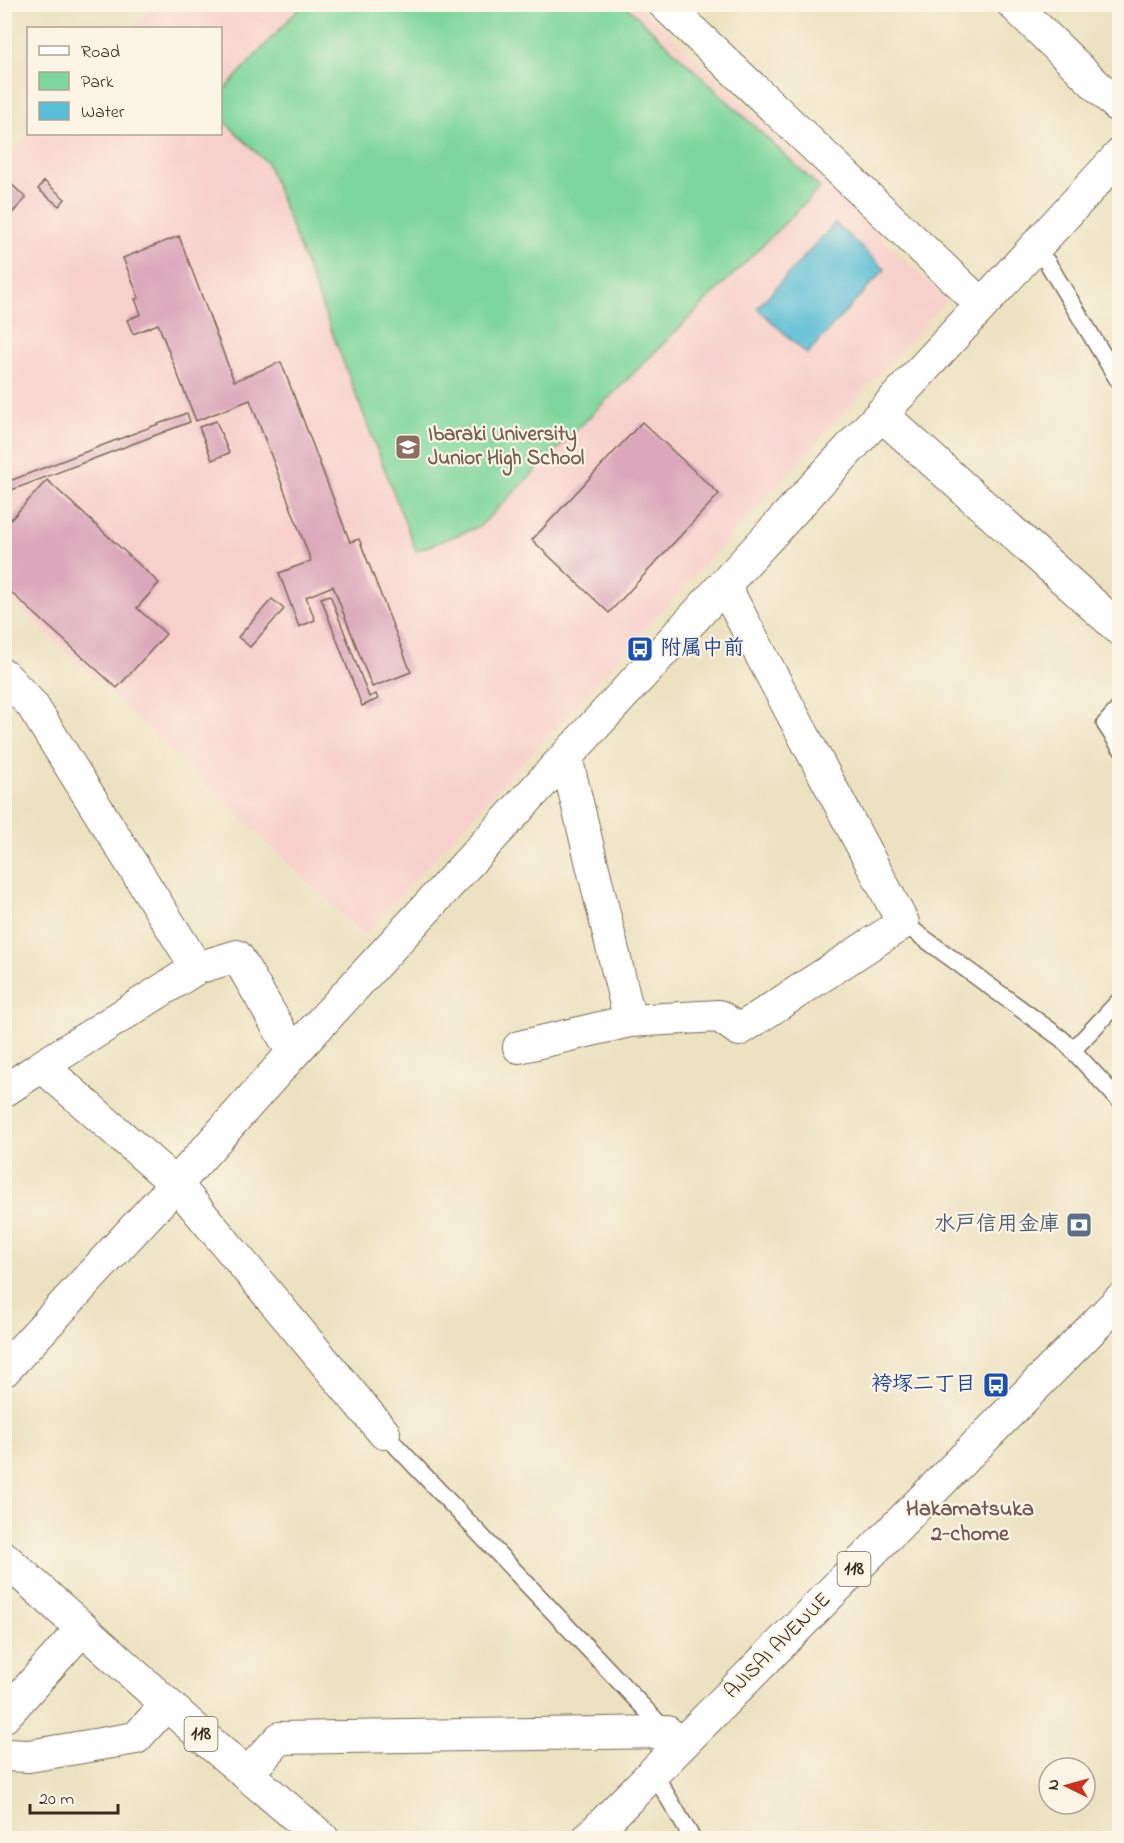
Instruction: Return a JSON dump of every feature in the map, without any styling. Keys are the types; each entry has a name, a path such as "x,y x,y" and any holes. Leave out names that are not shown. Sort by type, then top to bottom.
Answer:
{"main road":[{"path":"4,1370 1119,155"},
{"path":"881,414 1119,629"},
{"name":"AJISAI AVENUE","path":"589,1839 653,1772 674,1738 1119,1300"},
{"name":"118","path":"4,1558 322,1839"},
{"path":"4,1716 83,1628"}],"street":[{"path":"664,4 982,305"},
{"path":"1013,4 1119,108"},
{"path":"519,1047 630,1021 719,1016 738,1030 903,923 724,585"},
{"path":"4,675 32,705 197,968"},
{"path":"566,757 630,1021"},
{"path":"4,1091 197,968 237,956 293,1053"},
{"path":"42,1066 176,1184 384,1433"},
{"path":"4,1755 29,1755 136,1738 167,1704"},
{"path":"246,1774 280,1738 674,1738"}],"lane":[{"path":"1034,249 1047,262 1119,383"},
{"path":"1119,707 1105,724 1119,747"},
{"path":"903,923 1062,1039 1119,1101"},
{"path":"1073,1050 1119,1000"},
{"path":"384,1433 674,1738"},
{"path":"653,1772 692,1839"}],"shaded area":[{"name":"Ibaraki University Junior High School","path":"154,5 639,5 947,300 364,935 5,593 4,161 29,135 222,135 222,27 132,27"}],"green space":[{"path":"303,4 625,5 820,188 480,526 416,551 267,163 222,119 222,92"}],"water":[{"path":"835,223 885,269 807,354 757,308"}],"building":[{"path":"6,179 26,198 4,222 4,181"},
{"path":"44,181 65,199 59,206 38,189"},
{"path":"179,236 234,381 281,362 350,542 359,539 411,672 372,687 333,586 306,597 315,620 299,627 279,573 311,561 250,400 196,421 158,324 133,334 127,320 141,314 135,299 139,298 123,258"},
{"path":"187,413 190,422 4,493 4,483"},
{"path":"216,421 229,453 212,460 199,427"},
{"path":"642,422 719,494 609,613 532,540"},
{"path":"47,480 159,583 137,608 166,634 117,688 4,586 4,527"},
{"path":"330,595 369,697 376,694 378,699 362,706 321,598"},
{"path":"272,599 284,609 250,647 238,637"}],"place":[{"name":"Ibaraki University Junior High School","path":"408,447"},
{"name":"附属中前","path":"640,649"},
{"name":"水戸信用金庫","path":"1079,1225"},
{"name":"袴塚二丁目","path":"996,1385"}],"district":[{"name":"Hakamatsuka 2-chome","path":"970,1522"}]}
